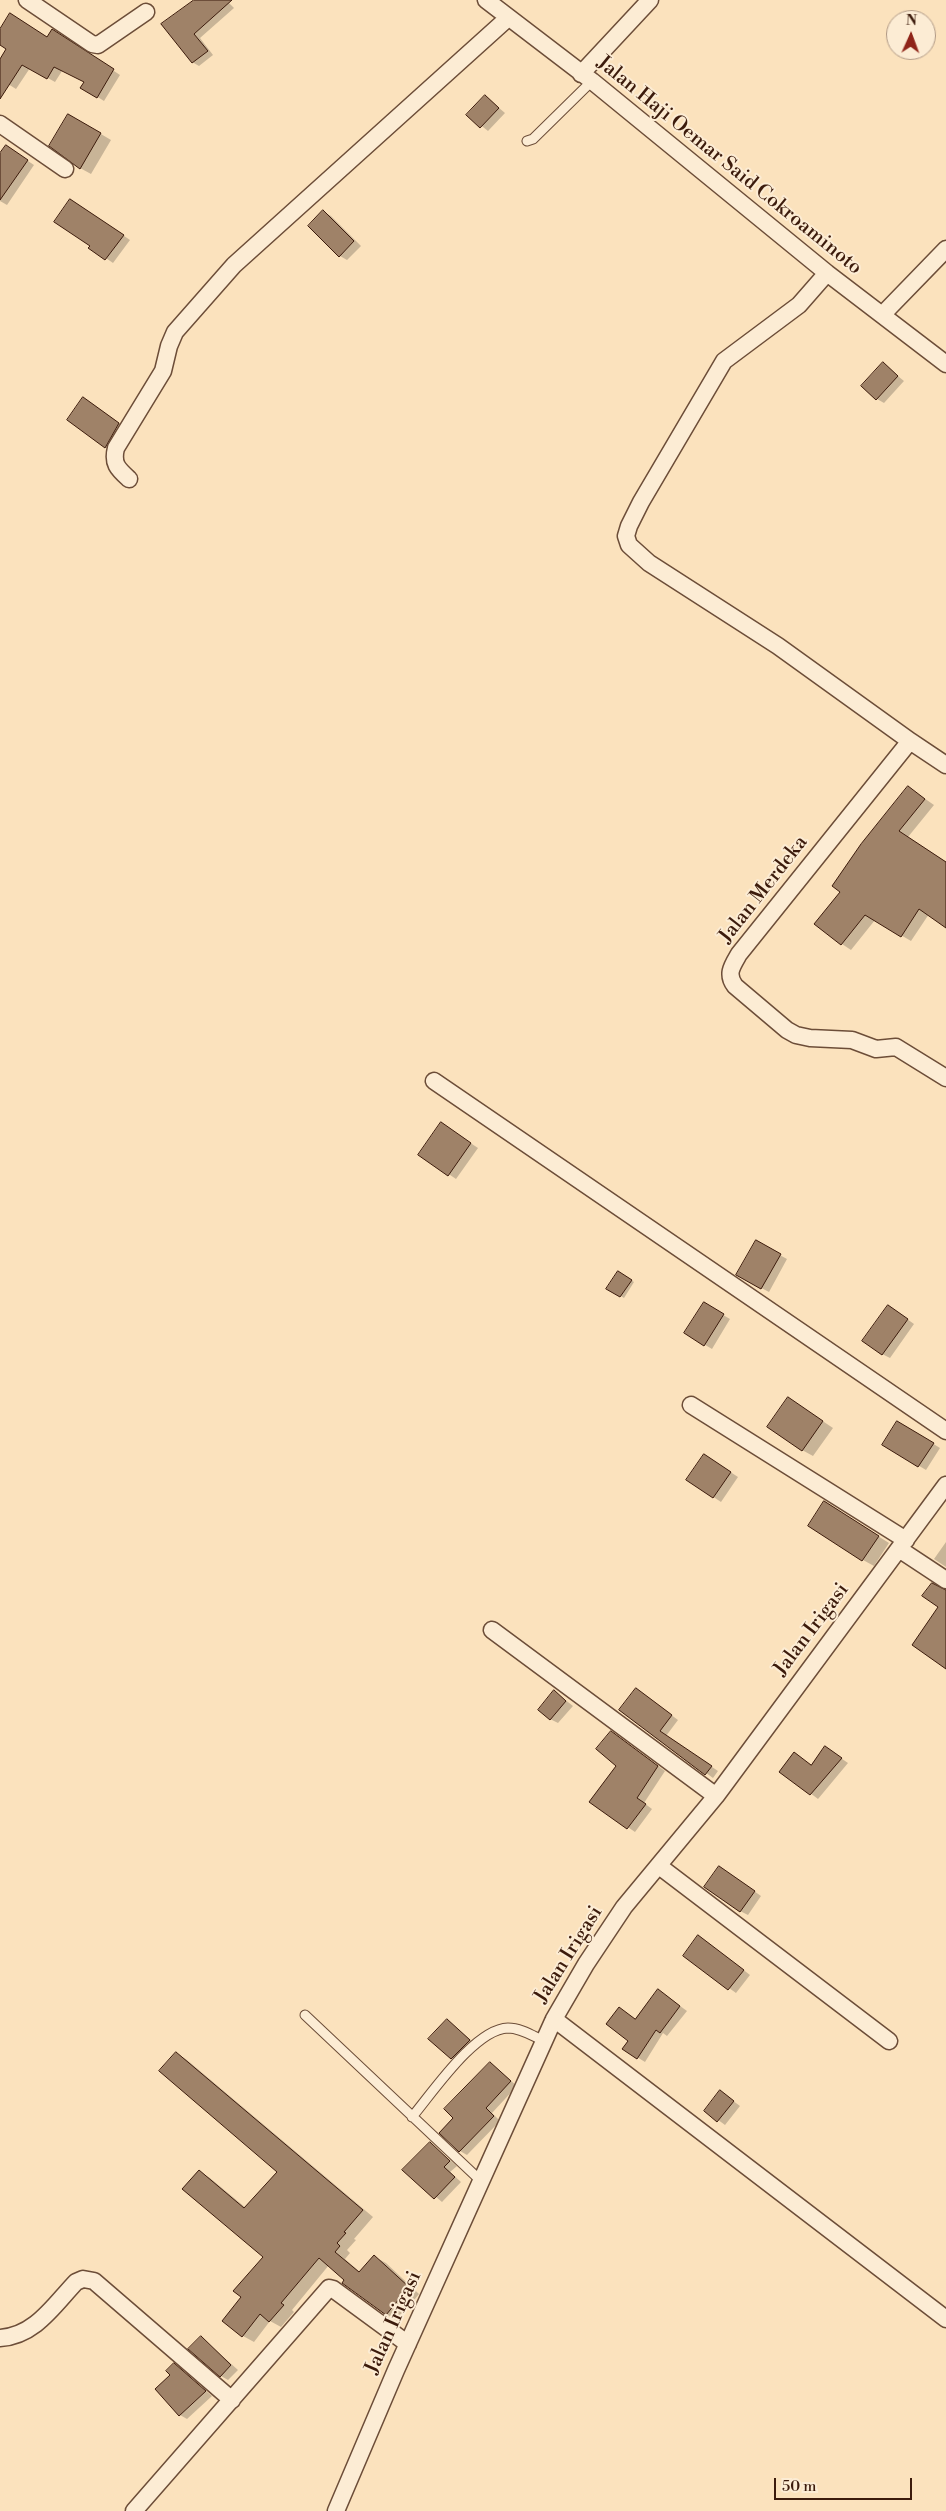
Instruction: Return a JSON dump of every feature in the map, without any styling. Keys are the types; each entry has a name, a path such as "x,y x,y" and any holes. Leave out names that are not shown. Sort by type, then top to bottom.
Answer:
{"street":[{"path":"26,0 92,44 98,45 146,12"},
{"name":"Jalan Haji Oemar Said Cokroaminoto","path":"486,0 586,77 827,272 946,364"},
{"path":"586,77 650,0"},
{"path":"129,479 117,469 113,459 116,448 163,371 169,346 182,323 234,264 508,18"},
{"path":"0,124 65,169"},
{"path":"883,314 946,249"},
{"path":"827,272 799,305 724,361 641,502 626,536 629,545 649,563 778,646 946,765"},
{"name":"Jalan Merdeka","path":"910,741 739,954 729,978 735,986 787,1030 810,1038 852,1040 876,1048 896,1046 946,1078"},
{"path":"434,1081 946,1431"},
{"path":"691,1405 902,1544 946,1580"},
{"name":"Jalan Irigasi","path":"336,2511 408,2344 554,2019 586,1964 619,1915 716,1796 946,1486"},
{"path":"492,1630 716,1796"},
{"path":"659,1866 889,2040"},
{"path":"554,2019 946,2319"},
{"path":"0,2338 28,2330 36,2325 76,2282 83,2279 94,2281 232,2400"},
{"path":"134,2511 329,2288 408,2344"}],"lane":[{"path":"527,141 533,139 586,77"},
{"path":"305,2015 481,2181"},
{"path":"412,2117 473,2045 491,2032 508,2028 521,2030 544,2041"}],"building":[{"path":"194,0 232,0 194,34 208,51 192,63 161,24"},
{"path":"10,13 47,37 52,29 114,69 97,98 80,88 84,82 54,67 47,79 22,65 0,99 0,59 6,49 0,45 0,29"},
{"path":"485,95 499,108 480,128 466,115"},
{"path":"68,114 101,133 80,169 49,146"},
{"path":"6,145 28,160 0,200 0,153"},
{"path":"70,199 124,235 105,260 88,248 90,246 54,222"},
{"path":"323,210 354,241 339,257 308,226"},
{"path":"883,362 898,376 876,400 861,386"},
{"path":"83,397 119,423 105,448 67,420"},
{"path":"908,786 925,799 899,831 946,862 946,928 919,909 901,937 865,915 841,945 814,924 840,892 832,886 861,844"},
{"path":"441,1122 471,1143 448,1176 418,1155"},
{"path":"756,1240 781,1254 761,1289 736,1275"},
{"path":"618,1271 632,1280 620,1297 606,1289"},
{"path":"704,1302 724,1314 704,1346 684,1333"},
{"path":"888,1305 908,1319 882,1355 862,1341"},
{"path":"788,1397 823,1421 802,1451 767,1427"},
{"path":"897,1421 934,1443 918,1467 882,1445"},
{"path":"704,1454 731,1472 713,1498 686,1480"},
{"path":"824,1501 879,1536 862,1561 808,1526"},
{"path":"932,1583 946,1590 946,1669 912,1645 938,1607 922,1596"},
{"path":"636,1688 672,1715 660,1731 712,1766 705,1775 619,1710"},
{"path":"554,1690 566,1701 550,1720 538,1710"},
{"path":"611,1731 658,1766 637,1798 646,1804 627,1829 589,1802 616,1766 596,1749"},
{"path":"825,1746 842,1758 810,1795 779,1772 794,1752 811,1765"},
{"path":"719,1866 755,1891 740,1912 704,1887"},
{"path":"698,1935 744,1970 728,1990 683,1956"},
{"path":"658,1989 680,2006 660,2033 656,2030 637,2059 622,2049 628,2041 606,2024 619,2007 635,2019"},
{"path":"447,2019 470,2040 451,2059 428,2039"},
{"path":"176,2052 363,2210 344,2232 346,2233 337,2243 340,2246 335,2252 359,2272 374,2255 409,2287 386,2315 342,2283 344,2280 319,2258 281,2303 284,2305 269,2322 260,2314 242,2337 222,2321 241,2297 233,2291 263,2257 182,2189 199,2170 244,2208 277,2172 159,2071"},
{"path":"490,2062 511,2081 486,2108 494,2116 459,2152 439,2133 453,2118 444,2109"},
{"path":"720,2090 734,2101 717,2122 704,2111"},
{"path":"430,2142 450,2161 444,2167 455,2177 434,2199 402,2170"},
{"path":"201,2336 231,2365 220,2377 188,2349"},
{"path":"174,2363 206,2391 179,2416 155,2389 170,2375 166,2371"}]}
